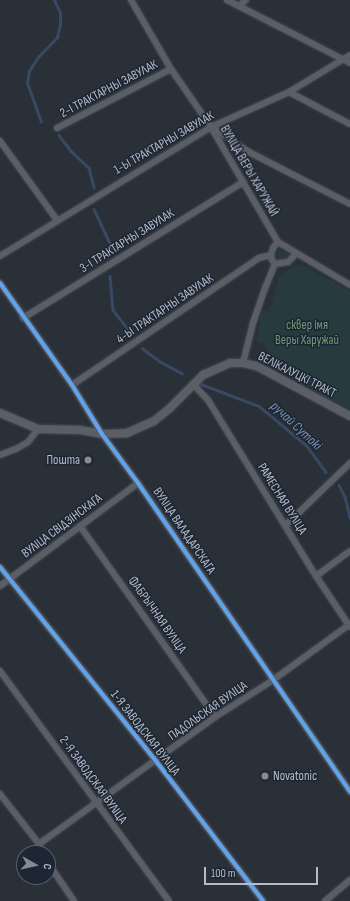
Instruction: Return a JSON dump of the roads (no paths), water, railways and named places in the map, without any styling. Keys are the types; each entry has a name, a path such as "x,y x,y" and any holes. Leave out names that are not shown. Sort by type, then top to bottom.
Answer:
{"street":[{"name":"ВУЛІЦА ВЕРЫ ХАРУЖАЙ","path":"131,0 170,69 210,127 278,242 350,285"},
{"path":"227,0 347,61"},
{"path":"239,6 246,0"},
{"name":"1-Ы ТРАКТАРНЫ ЗАВУЛАК","path":"0,256 210,127 289,92 347,61 350,55"},
{"name":"2-І ТРАКТАРНЫ ЗАВУЛАК","path":"57,128 170,69"},
{"path":"289,92 350,124"},
{"path":"210,127 249,152 350,204"},
{"path":"0,142 57,220"},
{"name":"3-І ТРАКТАРНЫ ЗАВУЛАК","path":"23,318 243,182"},
{"path":"275,264 271,255 273,248 278,242"},
{"path":"275,264 288,262 296,254"},
{"name":"4-Ы ТРАКТАРНЫ ЗАВУЛАК","path":"72,385 259,258 271,255"},
{"path":"243,363 253,323 275,264"},
{"name":"ВУЛІЦА ВАЛАДАРСКАГА","path":"0,283 23,318 72,385 102,434 138,482 350,792"},
{"name":"ВЕЛІКАЛУЦКІ ТРАКТ","path":"38,429 80,430 102,434 127,433 146,425 170,408 193,384 211,370 230,363 243,363 266,370 350,416"},
{"name":"РАМЕСНАЯ ВУЛІЦА","path":"193,384 208,400 316,576 350,625"},
{"path":"0,413 38,429 28,442 16,449 0,455"},
{"path":"286,525 350,463"},
{"name":"ВУЛІЦА СВІДЗІНСКАГА","path":"0,586 138,482"},
{"name":"ФАБРЫЧНАЯ ВУЛІЦА","path":"80,526 215,717"},
{"path":"316,576 350,551"},
{"name":"1-Я ЗАВОДСКАЯ ВУЛІЦА","path":"0,567 156,761 263,901"},
{"name":"ПАДОЛЬСКАЯ ВУЛІЦА","path":"39,844 215,717 273,680 350,625"},
{"name":"2-Я ЗАВОДСКАЯ ВУЛІЦА","path":"0,671 169,901"},
{"path":"0,794 39,844"},
{"path":"56,875 74,901"},
{"path":"325,901 350,880"}],"waterway":[{"name":"ручай Сутокі","path":"41,122 27,83 29,71 38,57 57,37 60,24 60,13 54,0"},
{"name":"ручай Сутокі","path":"59,135 71,151 89,168 94,187"},
{"name":"ручай Сутокі","path":"94,209 114,252"},
{"name":"ручай Сутокі","path":"110,276 113,310 131,333"},
{"name":"ручай Сутокі","path":"142,348 159,361 182,373"},
{"name":"ручай Сутокі","path":"201,384 259,406 307,446 326,472"},
{"name":"ручай Сутокі","path":"339,485 345,497 350,517"}],"place":[{"name":"Пошта","path":"88,460"},
{"name":"Novatonic","path":"265,776"}],"park label":[{"name":"сквер імя Веры Харужай","path":"307,334"}]}
